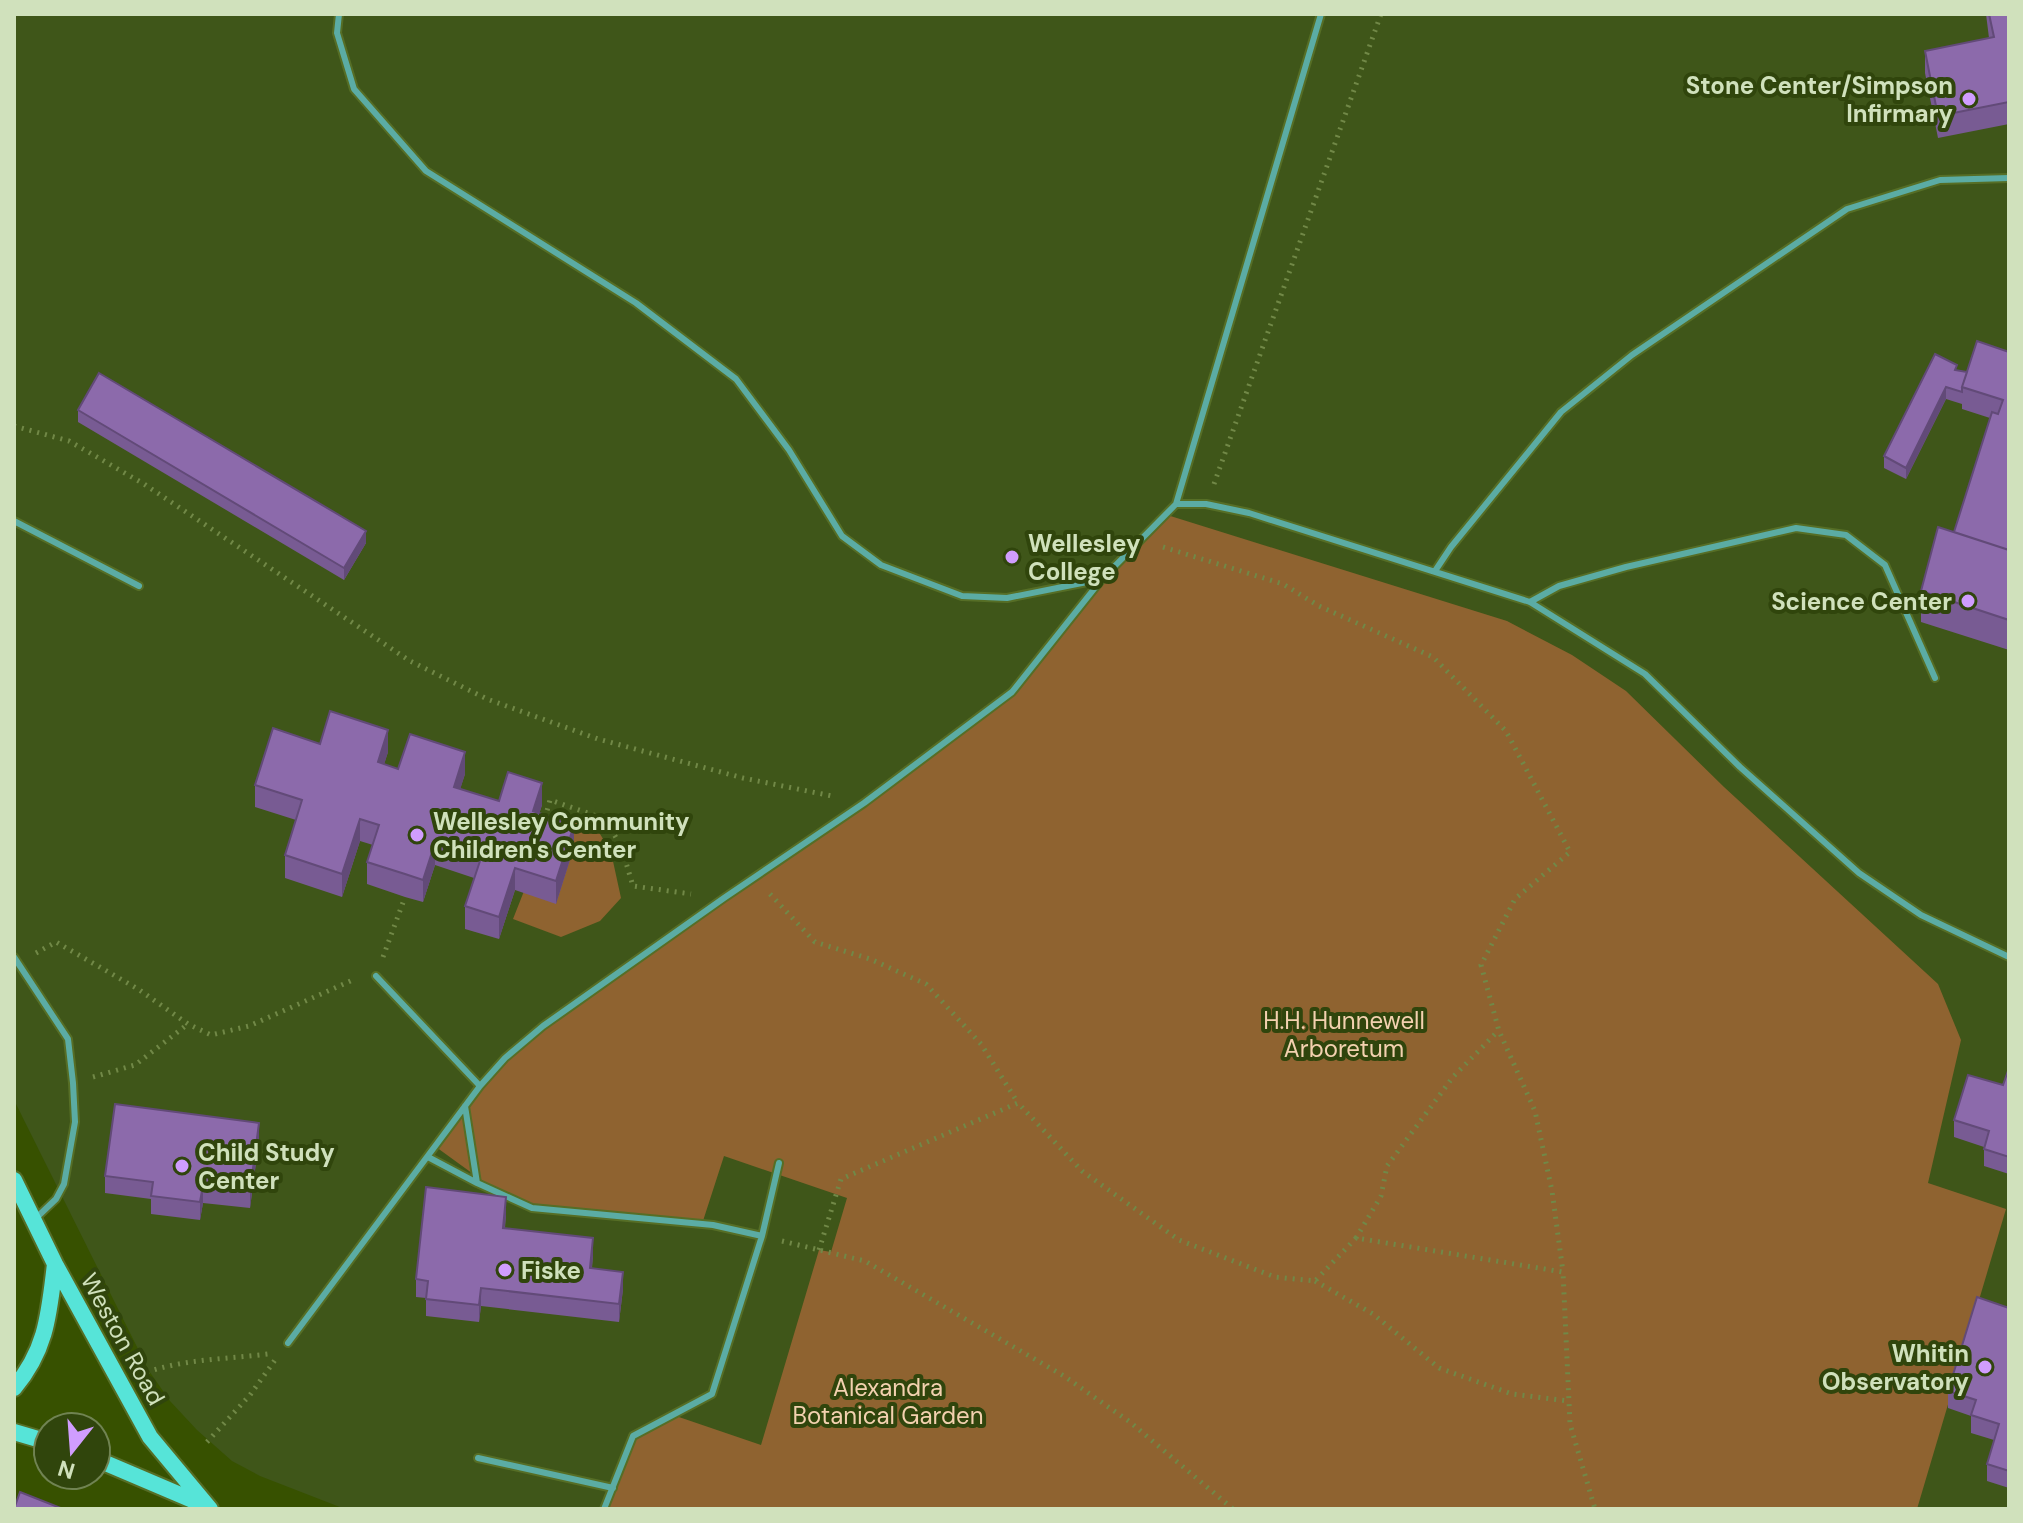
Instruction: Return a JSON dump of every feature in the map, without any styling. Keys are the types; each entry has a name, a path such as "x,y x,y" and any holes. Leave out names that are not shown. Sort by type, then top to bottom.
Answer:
{"main road":[{"name":"Weston Road","path":"14,1180 55,1264 150,1437 210,1509"},
{"path":"14,1388 36,1357 44,1337 55,1264"},
{"path":"112,1466 210,1509"}],"lane":[{"path":"339,14 337,33 354,89 426,171 636,303 736,379 789,450 842,536 881,565 962,596 1007,598 1102,579"},
{"path":"288,1343 480,1086 505,1058 543,1026 864,803 1012,692 1102,579 1176,504 1321,14"},
{"path":"1435,571 1561,412 1632,355 1847,209 1940,180 2009,178"},
{"path":"1176,504 1206,504 1301,527 1530,602 1645,674 1740,767 1859,873 1921,915 2009,957"},
{"path":"14,521 139,586"},
{"path":"1530,602 1559,586 1626,567 1796,528 1846,535 1885,565 1935,678"},
{"path":"16,960 68,1039 73,1083 75,1122 64,1184 56,1199 35,1219"},
{"path":"376,976 480,1086"},
{"path":"465,1106 477,1183"},
{"path":"428,1157 532,1208 713,1225 762,1236"},
{"path":"604,1509 633,1436 712,1394 762,1236 779,1163"},
{"path":"478,1458 613,1488"}],"path":[{"path":"1206,504 1381,14"},
{"path":"14,426 69,441 144,484 410,661 487,699 613,743 743,778 864,803"},
{"path":"1140,540 1283,584 1319,606 1433,657 1506,731 1570,852 1515,899 1481,965 1499,1031 1535,1111 1552,1191 1563,1272 1570,1424 1595,1509"},
{"path":"543,824 550,800 605,819 621,846 633,886 724,898"},
{"path":"755,877 815,942 870,959 926,984 981,1044 1018,1103 1082,1171 1179,1240 1275,1277 1315,1281 1373,1314 1439,1368 1512,1394 1569,1401"},
{"path":"16,960 56,942 138,989 188,1024 211,1035 249,1026 358,977 376,976 405,897"},
{"path":"73,1083 135,1065 188,1024"},
{"path":"1315,1281 1356,1238 1381,1196 1387,1166 1453,1077 1499,1031"},
{"path":"819,1250 841,1179 1018,1103"},
{"path":"762,1236 865,1261 1064,1376 1130,1422 1233,1509"},
{"path":"1356,1238 1563,1272"},
{"path":"147,1372 167,1365 281,1352 250,1395 207,1442"}],"shaded area":[{"name":"Wellesley College","path":"14,14 2009,14 2009,1509 345,1509 260,1476 232,1461 170,1401 149,1371 14,1100"}],"green space":[{"name":"H.H. Hunnewell Arboretum","path":"1164,514 1507,621 1572,655 1626,691 1724,787 1938,984 1961,1040 1928,1183 2006,1209 1917,1509 604,1509 633,1436 673,1415 761,1445 819,1250 831,1252 847,1198 724,1156 702,1224 532,1208 487,1184 436,1147 480,1086 543,1026 864,803 1012,692 1066,621"},
{"path":"554,815 597,829 611,852 621,898 600,921 561,937 513,919"}],"building":[{"name":"Stone Center/Simpson Infirmary","path":"1989,14 2009,14 2009,102 1938,116 1925,51 1994,37"},
{"path":"1977,341 2009,352 2009,550 1954,532 1992,412 1998,414 2003,400 1962,387"},
{"path":"1935,354 1957,365 1955,370 1967,372 1962,392 1946,387 1906,468 1884,456"},
{"path":"99,373 366,531 344,568 78,410"},
{"path":"1938,527 2009,550 2009,620 1921,591"},
{"name":"Wellesley Community Children's Center","path":"330,711 388,730 378,762 398,769 410,734 465,752 454,787 499,801 508,772 542,783 533,811 574,825 556,881 515,868 499,917 465,906 481,858 435,843 423,880 367,862 379,825 360,819 342,874 285,855 302,800 255,785 273,728 320,744"},
{"path":"2009,1068 2009,1157 1984,1149 1989,1131 1954,1120 1968,1075 2003,1085"},
{"name":"Child Study Center","path":"115,1104 259,1123 250,1191 203,1185 200,1202 151,1196 153,1182 105,1176"},
{"name":"Fiske","path":"426,1187 506,1197 503,1228 593,1238 590,1268 623,1272 619,1304 481,1288 479,1305 426,1299 428,1281 416,1279"},
{"name":"Whitin Observatory","path":"1977,1297 2009,1308 2009,1471 1987,1464 1999,1424 1971,1415 1976,1400 1948,1391"},
{"path":"20,1492 63,1509 14,1509"}],"place":[{"name":"Stone Center/Simpson Infirmary","path":"1969,99"},
{"name":"Wellesley College","path":"1012,557"},
{"name":"Science Center","path":"1968,601"},
{"name":"Wellesley Community Children's Center","path":"417,835"},
{"name":"Child Study Center","path":"182,1166"},
{"name":"Fiske","path":"505,1270"},
{"name":"Whitin Observatory","path":"1985,1367"}],"park label":[{"name":"Alexandra Botanical Garden","path":"888,1401"}]}
